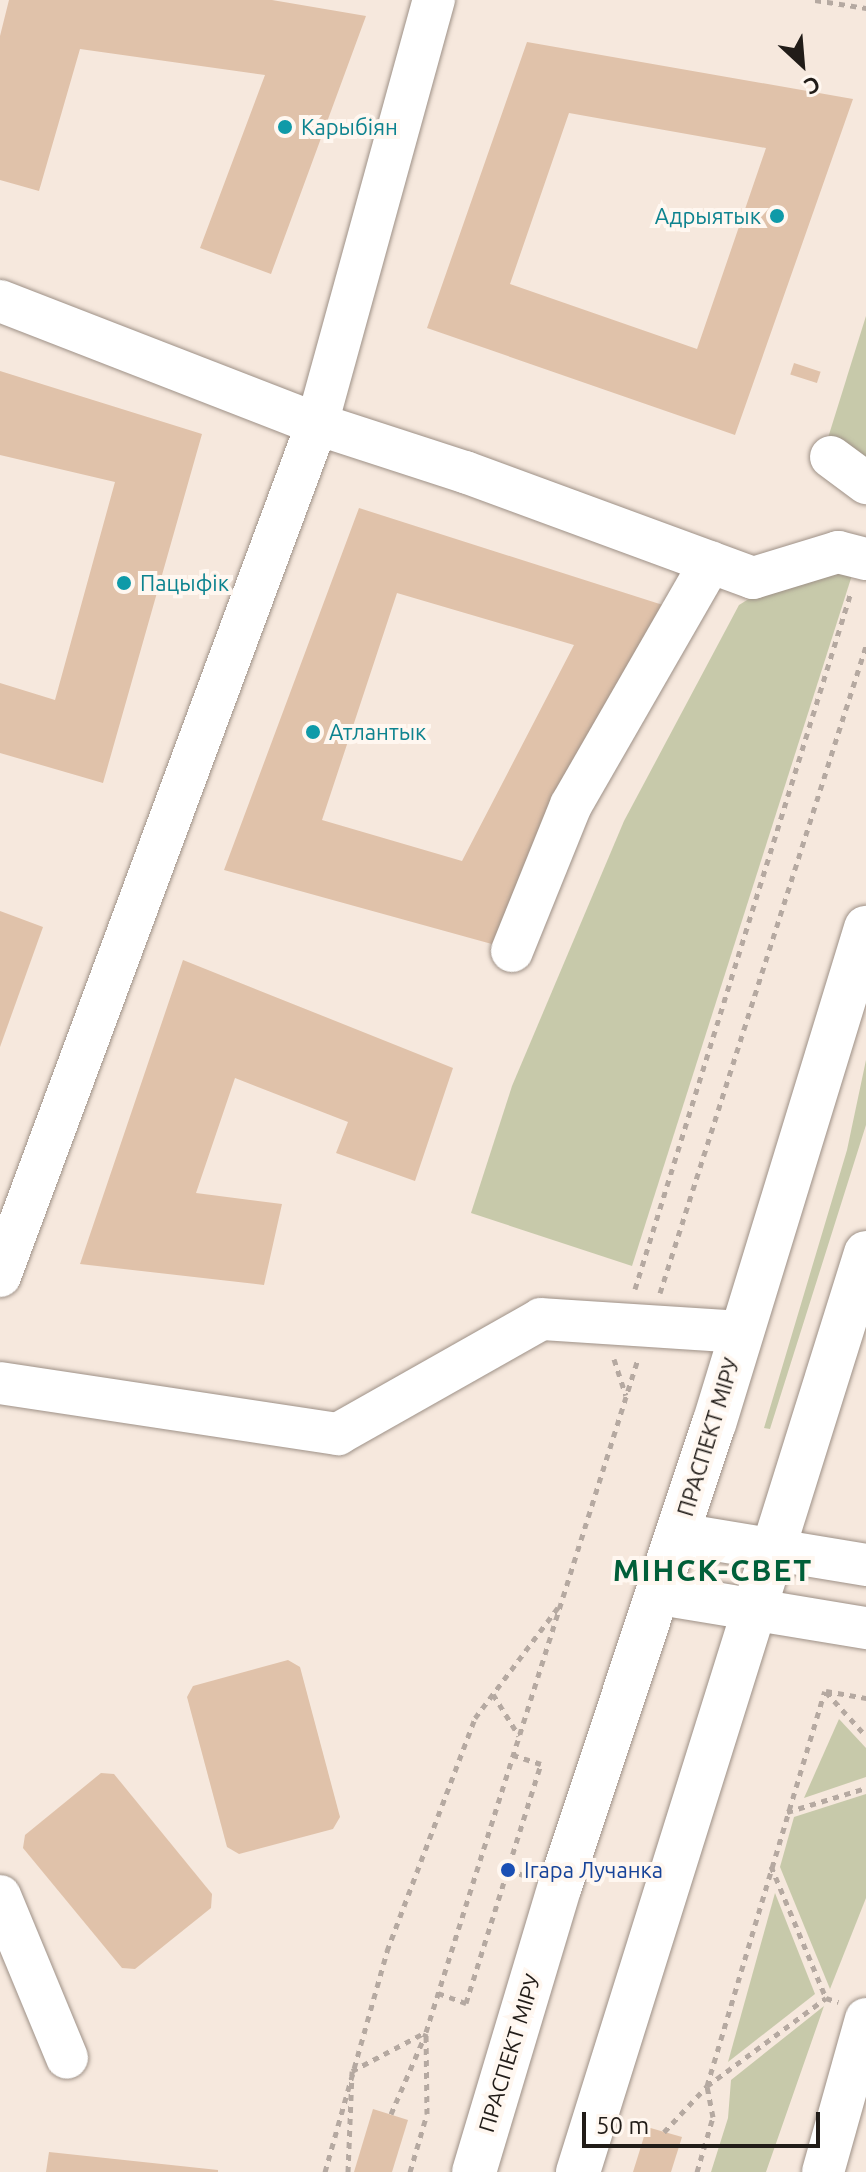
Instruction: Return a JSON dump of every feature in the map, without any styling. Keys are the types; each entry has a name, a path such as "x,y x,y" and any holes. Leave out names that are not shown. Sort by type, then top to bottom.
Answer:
{"main road":[{"name":"ПРАСПЕКТ МІРУ","path":"474,2172 560,1886 660,1594 866,928"},
{"path":"578,2172 866,1253"}],"street":[{"path":"0,1276 317,424 434,0"},
{"path":"0,301 317,424 465,472 753,578 838,552 864,558"},
{"path":"831,457 866,483"},
{"path":"512,951 571,805 711,562"},
{"path":"0,1383 338,1434 541,1319 629,1336 740,1332"},
{"path":"679,1534 866,1565"},
{"path":"660,1594 866,1628"},
{"path":"0,1896 67,2058"},
{"path":"823,2172 841,2006"}],"path":[{"path":"815,0 866,8"},
{"path":"391,2114 426,2032 626,1397 629,1336 864,558"},
{"path":"626,1397 629,1336 866,646"},
{"path":"325,2172 387,1951 475,1718 562,1602"},
{"path":"825,1691 866,1698"},
{"path":"825,1691 866,1736"},
{"path":"697,2172 713,2117 707,2086 786,1813 825,1691"},
{"path":"493,1694 520,1736"},
{"path":"438,1993 466,2003 541,1764 513,1755"},
{"path":"786,1813 866,1788"},
{"path":"664,2132 707,2086 841,2006 771,1866"},
{"path":"352,2071 426,2032"},
{"path":"410,2172 427,2114 426,2032"},
{"path":"348,2172 352,2071"}],"green space":[{"path":"866,316 866,471 827,441"},
{"path":"828,569 853,572 632,1266 471,1213 512,1086 624,821 739,605 771,585"},
{"path":"866,1060 866,1125 770,1429 764,1428 847,1150"},
{"path":"839,1719 866,1748 866,1777 804,1798"},
{"path":"866,1794 866,1898 830,1989 780,1867 794,1817"},
{"path":"775,1893 815,1994 728,2062"},
{"path":"824,2006 766,2172 711,2172 728,2118 731,2080"}],"building":[{"name":"Карыбіян","path":"9,0 272,0 366,16 271,274 200,248 265,75 80,49 39,191 0,180 0,36"},
{"name":"Адрыятык","path":"527,42 853,99 735,435 427,328","holes":["569,113 766,148 697,349 510,284"]},
{"path":"794,363 821,372 817,383 790,374"},
{"name":"Пацыфік","path":"0,371 202,434 103,783 0,753 0,683 55,700 115,482 0,455"},
{"name":"Атлантык","path":"359,508 666,606 499,946 224,870","holes":["397,593 574,645 462,861 322,820"]},
{"path":"0,911 43,927 0,1047"},
{"path":"183,960 453,1068 415,1181 336,1153 348,1122 235,1078 196,1193 282,1204 264,1285 80,1264"},
{"path":"288,1660 300,1667 340,1817 333,1829 239,1854 227,1847 187,1697 193,1686"},
{"path":"101,1773 114,1774 212,1894 211,1908 135,1969 122,1968 23,1848 25,1835"},
{"path":"373,2109 408,2120 392,2172 354,2172"},
{"path":"647,2127 682,2137 671,2172 633,2172"},
{"path":"49,2152 218,2170 218,2172 46,2172"}],"place":[{"name":"Карыбіян","path":"285,127"},
{"name":"Адрыятык","path":"777,216"},
{"name":"Пацыфік","path":"124,583"},
{"name":"Атлантык","path":"313,732"},
{"name":"Ігара Лучанка","path":"508,1870"}],"district":[{"name":"МІНСК-СВЕТ","path":"713,1570"}]}
